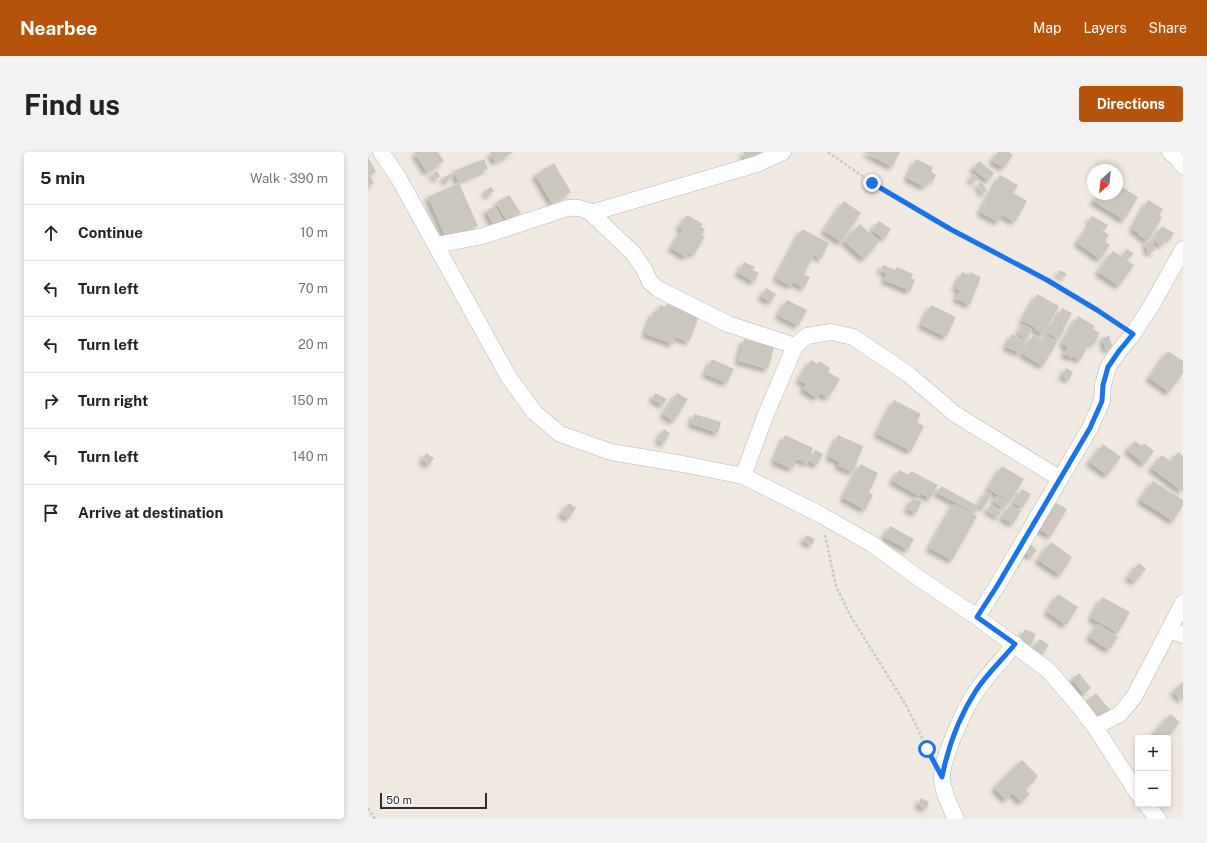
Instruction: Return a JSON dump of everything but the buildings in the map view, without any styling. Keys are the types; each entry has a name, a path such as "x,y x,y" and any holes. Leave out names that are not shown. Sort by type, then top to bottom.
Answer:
{"street":[{"path":"381,152 398,177 508,376 534,412 560,434 611,452 743,476 821,515 872,544 1015,644 1049,671 1078,705 1094,727 1135,789"},
{"path":"1170,152 1183,166"},
{"path":"591,213 757,164 779,153"},
{"path":"436,245 483,236 568,208 577,207 591,213 632,253 644,269 650,282 658,290 728,324 795,346"},
{"path":"977,617 997,586 1059,478 1090,428 1102,401 1103,385 1108,367 1153,304 1183,249"},
{"path":"743,476 766,414 795,346 807,336 831,332 853,337 908,374 955,414 1059,478"},
{"path":"1094,727 1120,714 1134,697 1176,632 1183,603"},
{"path":"956,819 944,791 942,777 947,752 960,720 977,689 1015,644"},
{"path":"1148,807 1158,819"}],"path":[{"path":"828,152 872,183 952,230 1053,284 1097,310 1133,334"},
{"path":"821,515 836,586 850,615 906,705 942,777"},
{"path":"368,808 375,819"}],"route":[{"path":"872,183 952,230 1047,280 1133,334 1108,367 1103,385 1102,401 1090,428 1059,478 997,586 977,617 1015,644 977,689 960,720 947,752 942,777 927,749"}]}
